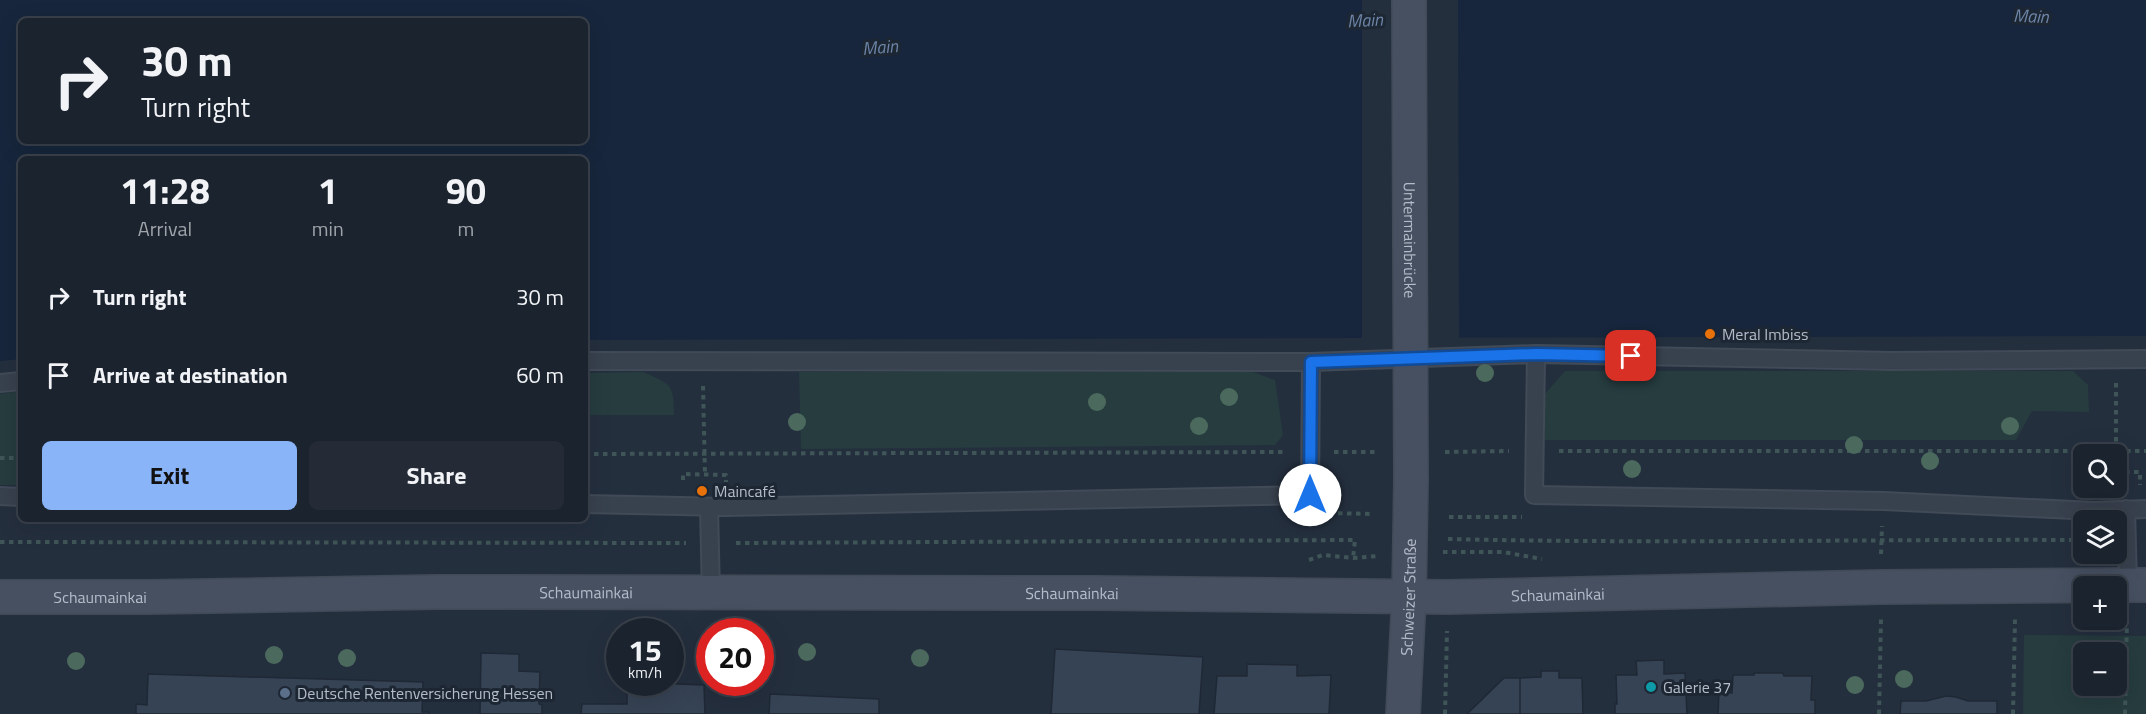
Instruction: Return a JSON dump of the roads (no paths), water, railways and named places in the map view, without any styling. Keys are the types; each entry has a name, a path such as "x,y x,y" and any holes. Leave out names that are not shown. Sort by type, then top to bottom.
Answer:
{"main road":[{"name":"Untermainbrücke","path":"1409,0 1411,480"},
{"name":"Schweizer Straße","path":"1403,714 1409,597 1411,480"},
{"name":"Schaumainkai","path":"0,597 436,592 1110,593 1448,597 1881,587 2137,585"}],"lane":[{"path":"1536,354 1534,495 1884,501 2094,511 2146,509"},
{"path":"588,361 1311,362 1536,354 1892,361 2146,359"},
{"path":"588,504 710,507 1310,495 1311,362"},
{"path":"0,383 18,381"},
{"path":"0,496 18,496"},
{"path":"710,507 711,594"},
{"path":"2126,509 2137,585"}],"water":[{"name":"Main","path":"0,0 2146,0 2146,336 588,340 588,156 18,156 18,359 0,361"}],"place":[{"name":"Meral Imbiss","path":"1710,334"},
{"name":"Maincafé","path":"702,491"},
{"name":"Galerie 37","path":"1651,687"},
{"name":"Deutsche Rentenversicherung Hessen","path":"285,693"}]}
